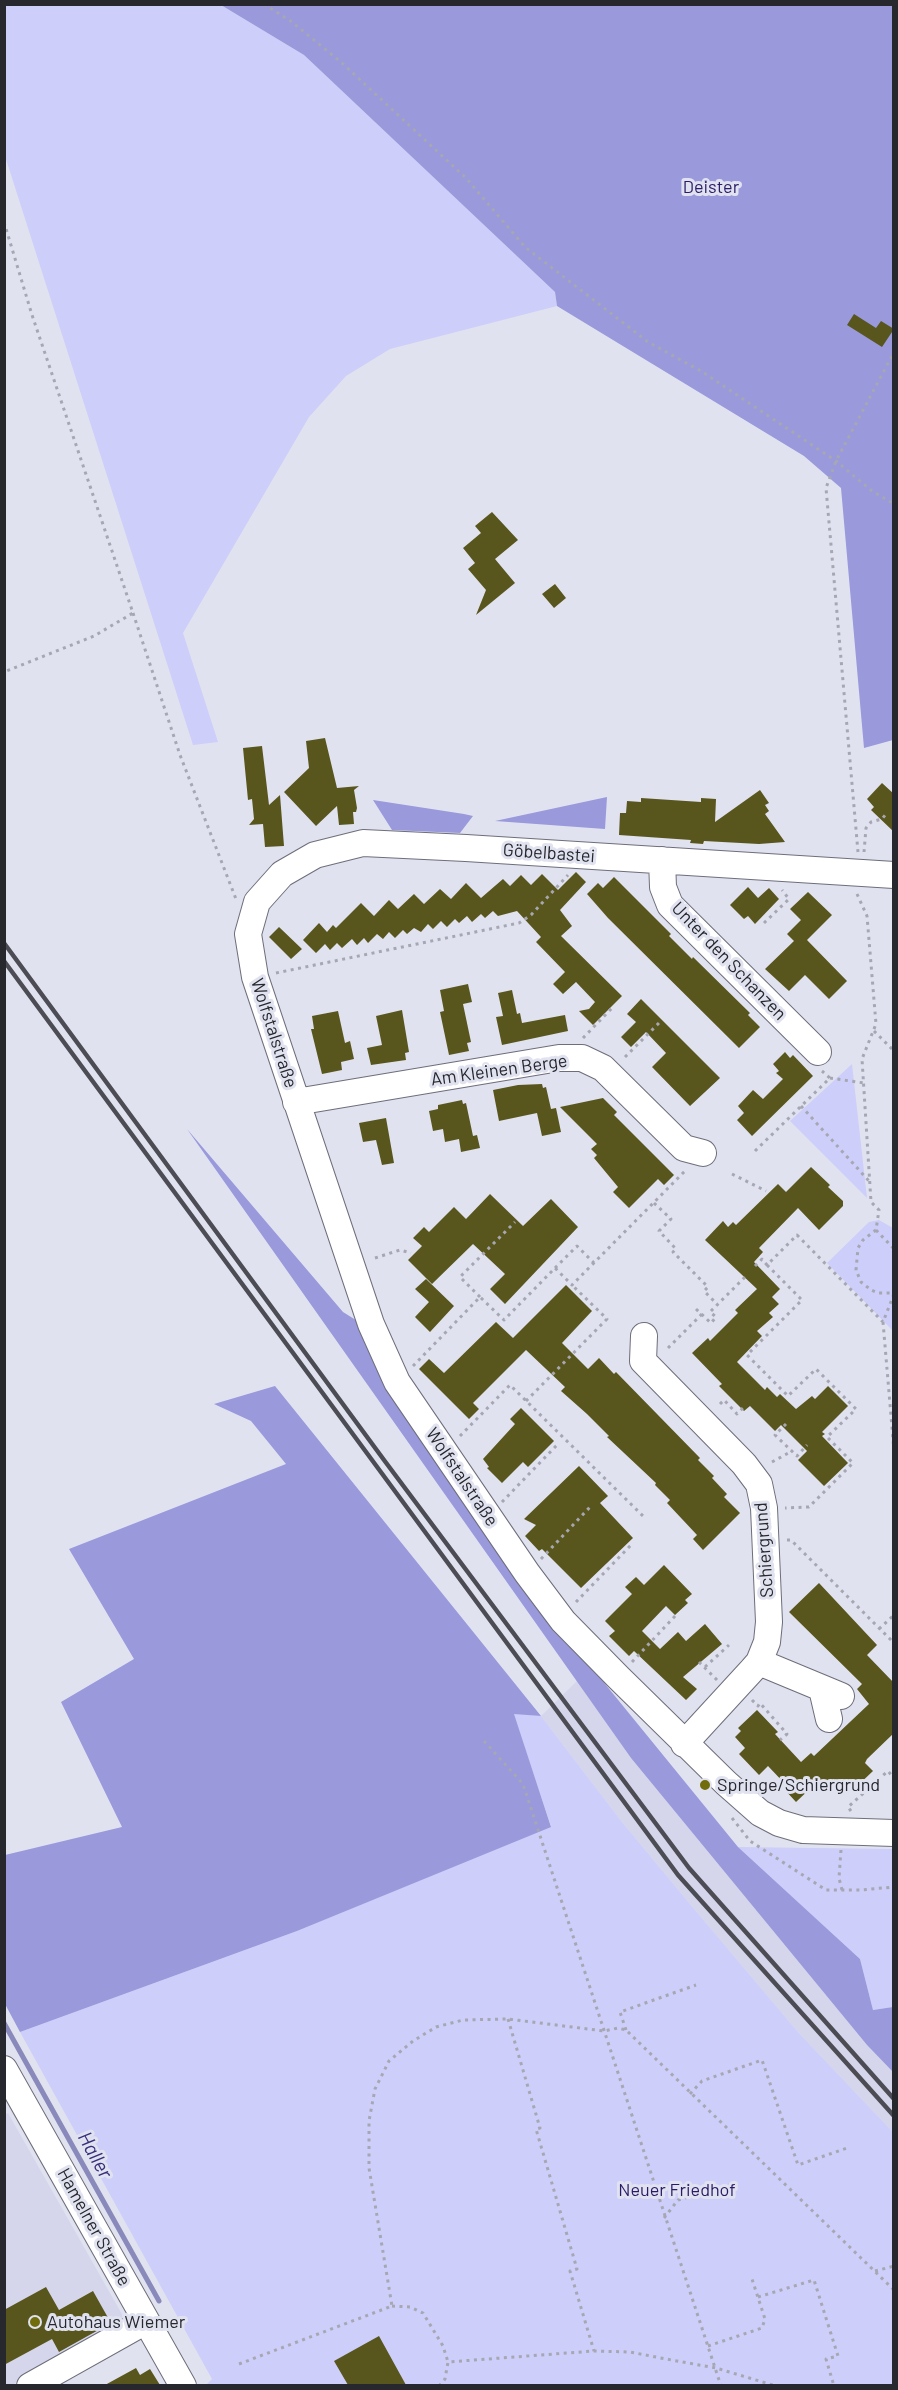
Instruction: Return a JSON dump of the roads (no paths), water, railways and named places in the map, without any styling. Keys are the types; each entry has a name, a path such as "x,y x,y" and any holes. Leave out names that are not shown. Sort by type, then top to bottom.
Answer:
{"street":[{"name":"Göbelbastei","path":"248,934 257,902 282,874 315,855 363,843 894,875"},
{"name":"Unter den Schanzen","path":"662,860 663,887 670,905 818,1052"},
{"name":"Wolfstalstraße","path":"248,934 255,977 370,1324 397,1382 527,1573 563,1621 684,1744 760,1813 779,1823 803,1830 894,1833"},
{"name":"Am Kleinen Berge","path":"296,1102 559,1058 582,1058 603,1068 684,1148 703,1153"},
{"name":"Schiergrund","path":"644,1336 643,1361 744,1464 759,1484 764,1508 769,1622 767,1642 759,1662 684,1744"},
{"path":"759,1662 832,1693 829,1719"},
{"name":"Hamelner Straße","path":"4,2069 183,2385"},
{"path":"30,2385 147,2321"}],"waterway":[{"name":"Haller","path":"4,2023 159,2301"}],"railway":[{"path":"4,943 384,1460 689,1868 894,2099"},
{"path":"4,961 678,1875 894,2116"}],"place":[{"name":"Springe/Schiergrund","path":"705,1785"},
{"name":"Autohaus Wiemer","path":"35,2322"}],"park label":[{"name":"Deister","path":"711,187"},
{"name":"Neuer Friedhof","path":"677,2190"}]}
